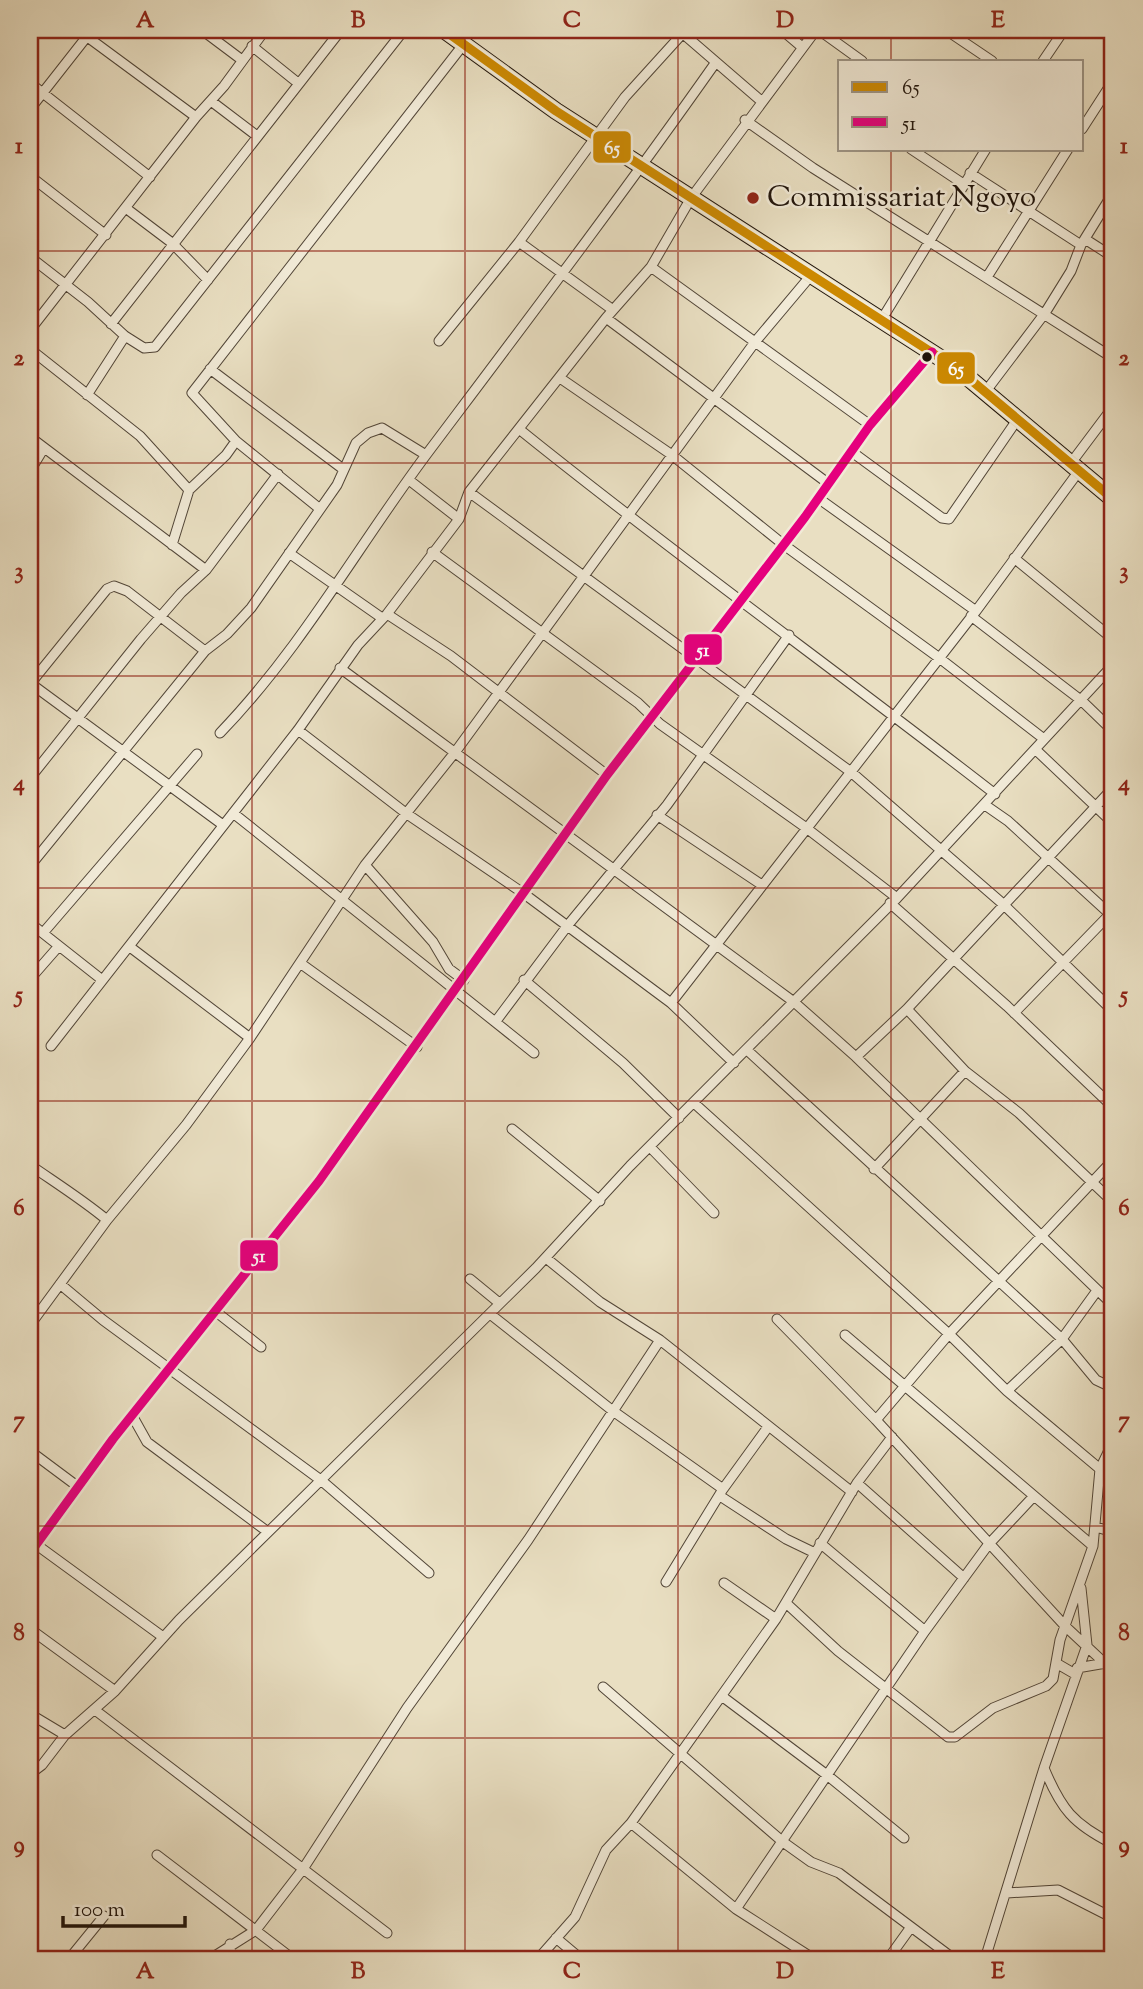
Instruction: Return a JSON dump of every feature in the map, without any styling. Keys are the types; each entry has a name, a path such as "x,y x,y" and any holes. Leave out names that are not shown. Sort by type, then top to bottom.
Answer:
{"highway":[{"path":"453,35 596,137 813,273 932,352 986,391 1113,499"}],"street":[{"path":"78,30 90,33 196,117"},
{"path":"202,30 242,60"},
{"path":"30,330 265,30"},
{"path":"110,324 341,30"},
{"path":"30,257 125,336 144,348 155,347 404,30"},
{"path":"782,30 802,47"},
{"path":"51,1046 298,730 340,668 459,519 469,492 609,314 652,267 691,198 760,100 802,47 817,30 861,60"},
{"path":"946,30 991,60"},
{"path":"1044,60 1064,30"},
{"path":"439,341 519,242 625,97 681,32 760,100"},
{"path":"30,109 90,33"},
{"path":"320,509 236,441 192,395 453,35"},
{"path":"252,46 298,83"},
{"path":"220,733 271,676 426,455 564,273 716,62"},
{"path":"1084,126 1113,81"},
{"path":"30,83 150,177"},
{"path":"211,101 257,136"},
{"path":"746,120 813,169 1113,358"},
{"path":"912,150 962,183"},
{"path":"882,319 983,150"},
{"path":"987,277 1067,150"},
{"path":"970,173 1083,242 1113,257"},
{"path":"30,176 106,235"},
{"path":"986,391 1045,313 1113,193"},
{"path":"127,209 172,243 208,280"},
{"path":"519,242 564,273 713,400 828,484"},
{"path":"652,267 870,425"},
{"path":"30,1325 107,1220 169,1149 250,1038 365,865 456,751 583,575 629,518 755,342 813,273"},
{"path":"87,395 125,336"},
{"path":"30,349 140,436 188,490"},
{"path":"163,1637 32,1546 299,1208 417,1047 607,775 742,600 870,425 932,352"},
{"path":"210,369 343,469"},
{"path":"561,378 672,455 784,544 939,657 1044,739"},
{"path":"671,1003 973,614 1014,558 1113,407"},
{"path":"852,452 942,518 949,519 1019,418"},
{"path":"30,866 205,651 228,634 251,608 337,485 356,443 375,429 389,430 426,455"},
{"path":"519,429 629,518 789,635 995,794"},
{"path":"30,437 206,570"},
{"path":"172,544 188,490 226,455 236,441"},
{"path":"30,471 44,448"},
{"path":"30,778 162,616 206,570 278,474"},
{"path":"409,481 459,519"},
{"path":"469,492 745,697 851,772 1003,905 1113,1011"},
{"path":"818,498 973,614 1082,701 1113,731"},
{"path":"432,552 701,755 805,827 894,900 953,959 1113,1107"},
{"path":"289,553 335,586 499,691 607,775"},
{"path":"1014,558 1113,639"},
{"path":"205,651 162,616 127,591 114,586 107,589 30,683 223,825"},
{"path":"496,1021 524,980 719,735 789,635"},
{"path":"30,1774 41,1765 65,1735 115,1690 163,1637 268,1532 490,1314 498,1302 546,1258 650,1147 985,805 1113,665"},
{"path":"340,668 794,1002 856,1057 1113,1306"},
{"path":"298,730 407,814 568,925 671,1003 734,1063"},
{"path":"1035,749 1113,824"},
{"path":"43,933 197,754"},
{"path":"856,1057 907,1009 1113,788"},
{"path":"985,805 1112,914 1014,1013"},
{"path":"233,813 534,1053"},
{"path":"657,815 762,886"},
{"path":"365,865 433,942 449,969 464,980"},
{"path":"30,923 102,979"},
{"path":"30,979 58,947"},
{"path":"130,947 250,1038"},
{"path":"300,963 417,1047"},
{"path":"524,980 623,1063 679,1118"},
{"path":"907,1009 965,1071 1019,1114 1113,1202"},
{"path":"747,1050 1062,1339 1096,1380 1113,1388"},
{"path":"874,1169 965,1071"},
{"path":"694,1103 949,1334 1007,1391 1100,1469"},
{"path":"512,1129 600,1201"},
{"path":"650,1147 714,1213"},
{"path":"876,1420 949,1334 1113,1160"},
{"path":"30,1165 50,1182 82,1199 107,1220"},
{"path":"546,1258 608,1308 660,1340 768,1427 854,1487 964,1578"},
{"path":"470,1279 498,1302"},
{"path":"60,1284 103,1320 322,1481 429,1573"},
{"path":"1007,1391 1062,1339 1096,1292"},
{"path":"215,1311 261,1347"},
{"path":"490,1314 721,1493 786,1539 815,1553"},
{"path":"777,1319 876,1420 1066,1627 1113,1671"},
{"path":"845,1335 1093,1546"},
{"path":"210,1959 256,1930 303,1868 407,1708 528,1541 660,1340"},
{"path":"133,1417 147,1442 268,1532"},
{"path":"666,1582 721,1493 768,1427"},
{"path":"538,1959 575,1917 606,1850 631,1823 723,1698 786,1603 854,1487 891,1437"},
{"path":"786,1603 838,1651 952,1738 1002,1703 1051,1682 1093,1546 1100,1469 1112,1449"},
{"path":"30,1451 77,1486"},
{"path":"736,1909 925,1631 989,1545 1033,1497"},
{"path":"1096,1527 1113,1532"},
{"path":"820,1543 925,1631"},
{"path":"724,1583 776,1619"},
{"path":"985,1959 1044,1768 1087,1645 1081,1587"},
{"path":"30,1629 115,1690"},
{"path":"1056,1663 1076,1671 1106,1663"},
{"path":"603,1687 783,1842 811,1861 839,1873 954,1959"},
{"path":"723,1698 827,1775 904,1838"},
{"path":"95,1710 387,1933"},
{"path":"30,1714 65,1735"},
{"path":"1044,1768 1058,1802 1079,1825 1113,1844"},
{"path":"631,1823 736,1909 814,1959"},
{"path":"157,1855 293,1959"},
{"path":"1007,1893 1058,1890 1113,1918"},
{"path":"69,1959 104,1916"},
{"path":"888,1959 911,1927"},
{"path":"556,1938 581,1959"},
{"path":"230,1944 231,1959"}],"transit line":[{"name":"65","path":"444,30 556,111 959,370 1113,499"},
{"name":"51","path":"30,1553 113,1439 319,1181 607,775 805,517 870,425 932,352"}],"place":[{"name":"Commissariat Ngoyo","path":"753,198"}]}
